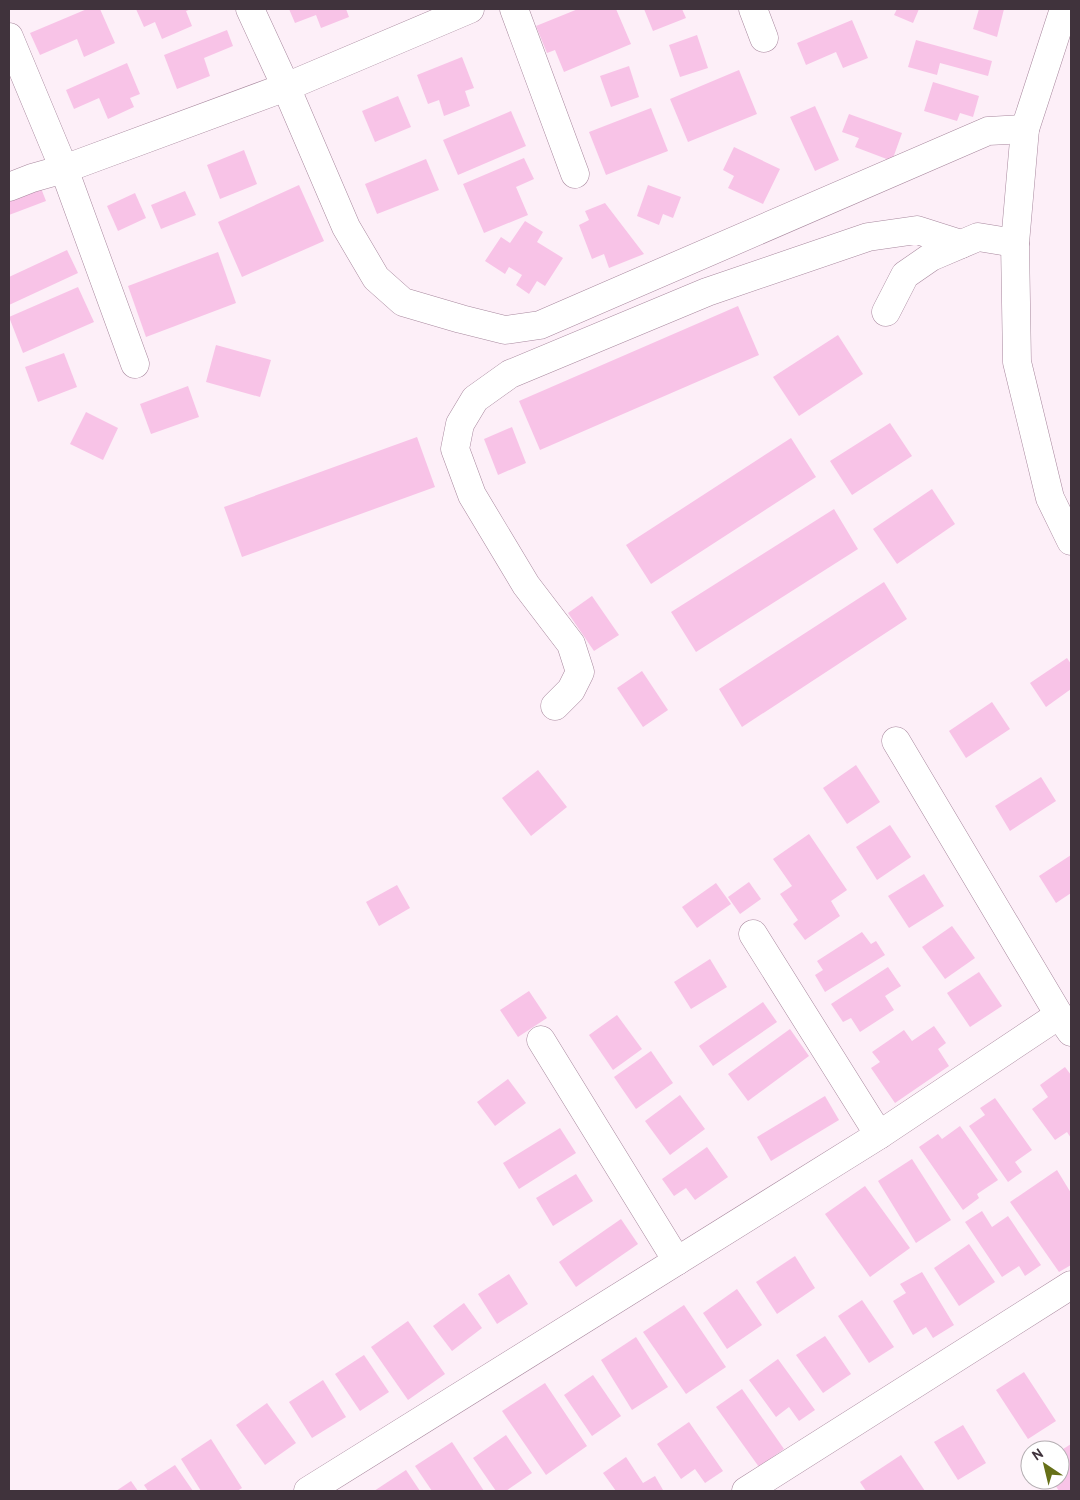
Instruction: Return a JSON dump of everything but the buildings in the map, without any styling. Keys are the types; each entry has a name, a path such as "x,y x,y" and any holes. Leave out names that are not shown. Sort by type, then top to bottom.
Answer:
{"street":[{"path":"250,9 286,87 346,228 376,278 403,302 505,330 540,325 988,131 1025,130"},
{"path":"9,187 286,87 470,9"},
{"path":"514,9 575,174"},
{"path":"753,9 764,38"},
{"path":"1064,9 1025,130 1016,243 1018,362 1050,498 1071,541"},
{"path":"9,37 64,168 136,364"},
{"path":"555,706 571,690 580,672 572,644 526,585 472,495 454,449 460,424 475,399 510,374 707,292 868,237 918,230 961,244"},
{"path":"886,312 905,275 931,257 978,237 1016,243"},
{"path":"308,1491 879,1135 1065,1023 896,741"},
{"path":"753,934 879,1135"},
{"path":"542,1040 677,1261"},
{"path":"746,1491 1071,1285"}]}
